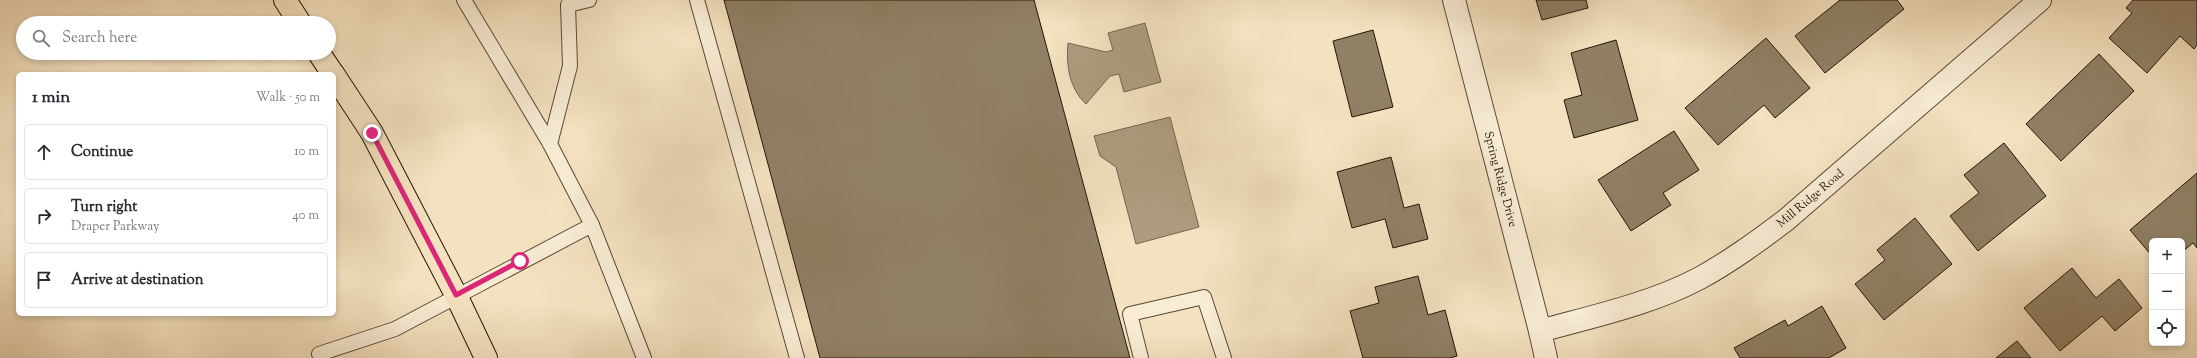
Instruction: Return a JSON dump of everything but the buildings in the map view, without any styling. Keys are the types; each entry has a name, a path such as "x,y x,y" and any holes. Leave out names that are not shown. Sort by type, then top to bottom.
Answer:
{"main road":[{"path":"285,0 295,16"},
{"path":"325,60 333,72"},
{"path":"336,77 372,133 456,295 486,358"}],"street":[{"name":"Spring Ridge Drive","path":"1454,0 1546,358"},
{"name":"Mill Ridge Road","path":"1540,331 1647,301 1699,278 1747,250 1786,220 2040,0"}],"lane":[{"path":"464,0 550,144 592,224 644,358"},
{"path":"550,144 570,66 568,6 590,0"},
{"path":"697,0 797,358"},
{"path":"319,354 395,329 456,295 592,224"},
{"path":"1141,358 1130,314 1204,297 1224,358"}],"shaded area":[{"path":"1145,23 1161,82 1124,92 1119,74 1110,76 1086,104 1080,98 1072,83 1068,68 1068,43 1106,52 1113,50 1108,33"},
{"path":"1170,117 1199,227 1136,244 1116,167 1100,156 1094,136"}],"route":[{"path":"372,133 456,295 520,261"}]}
